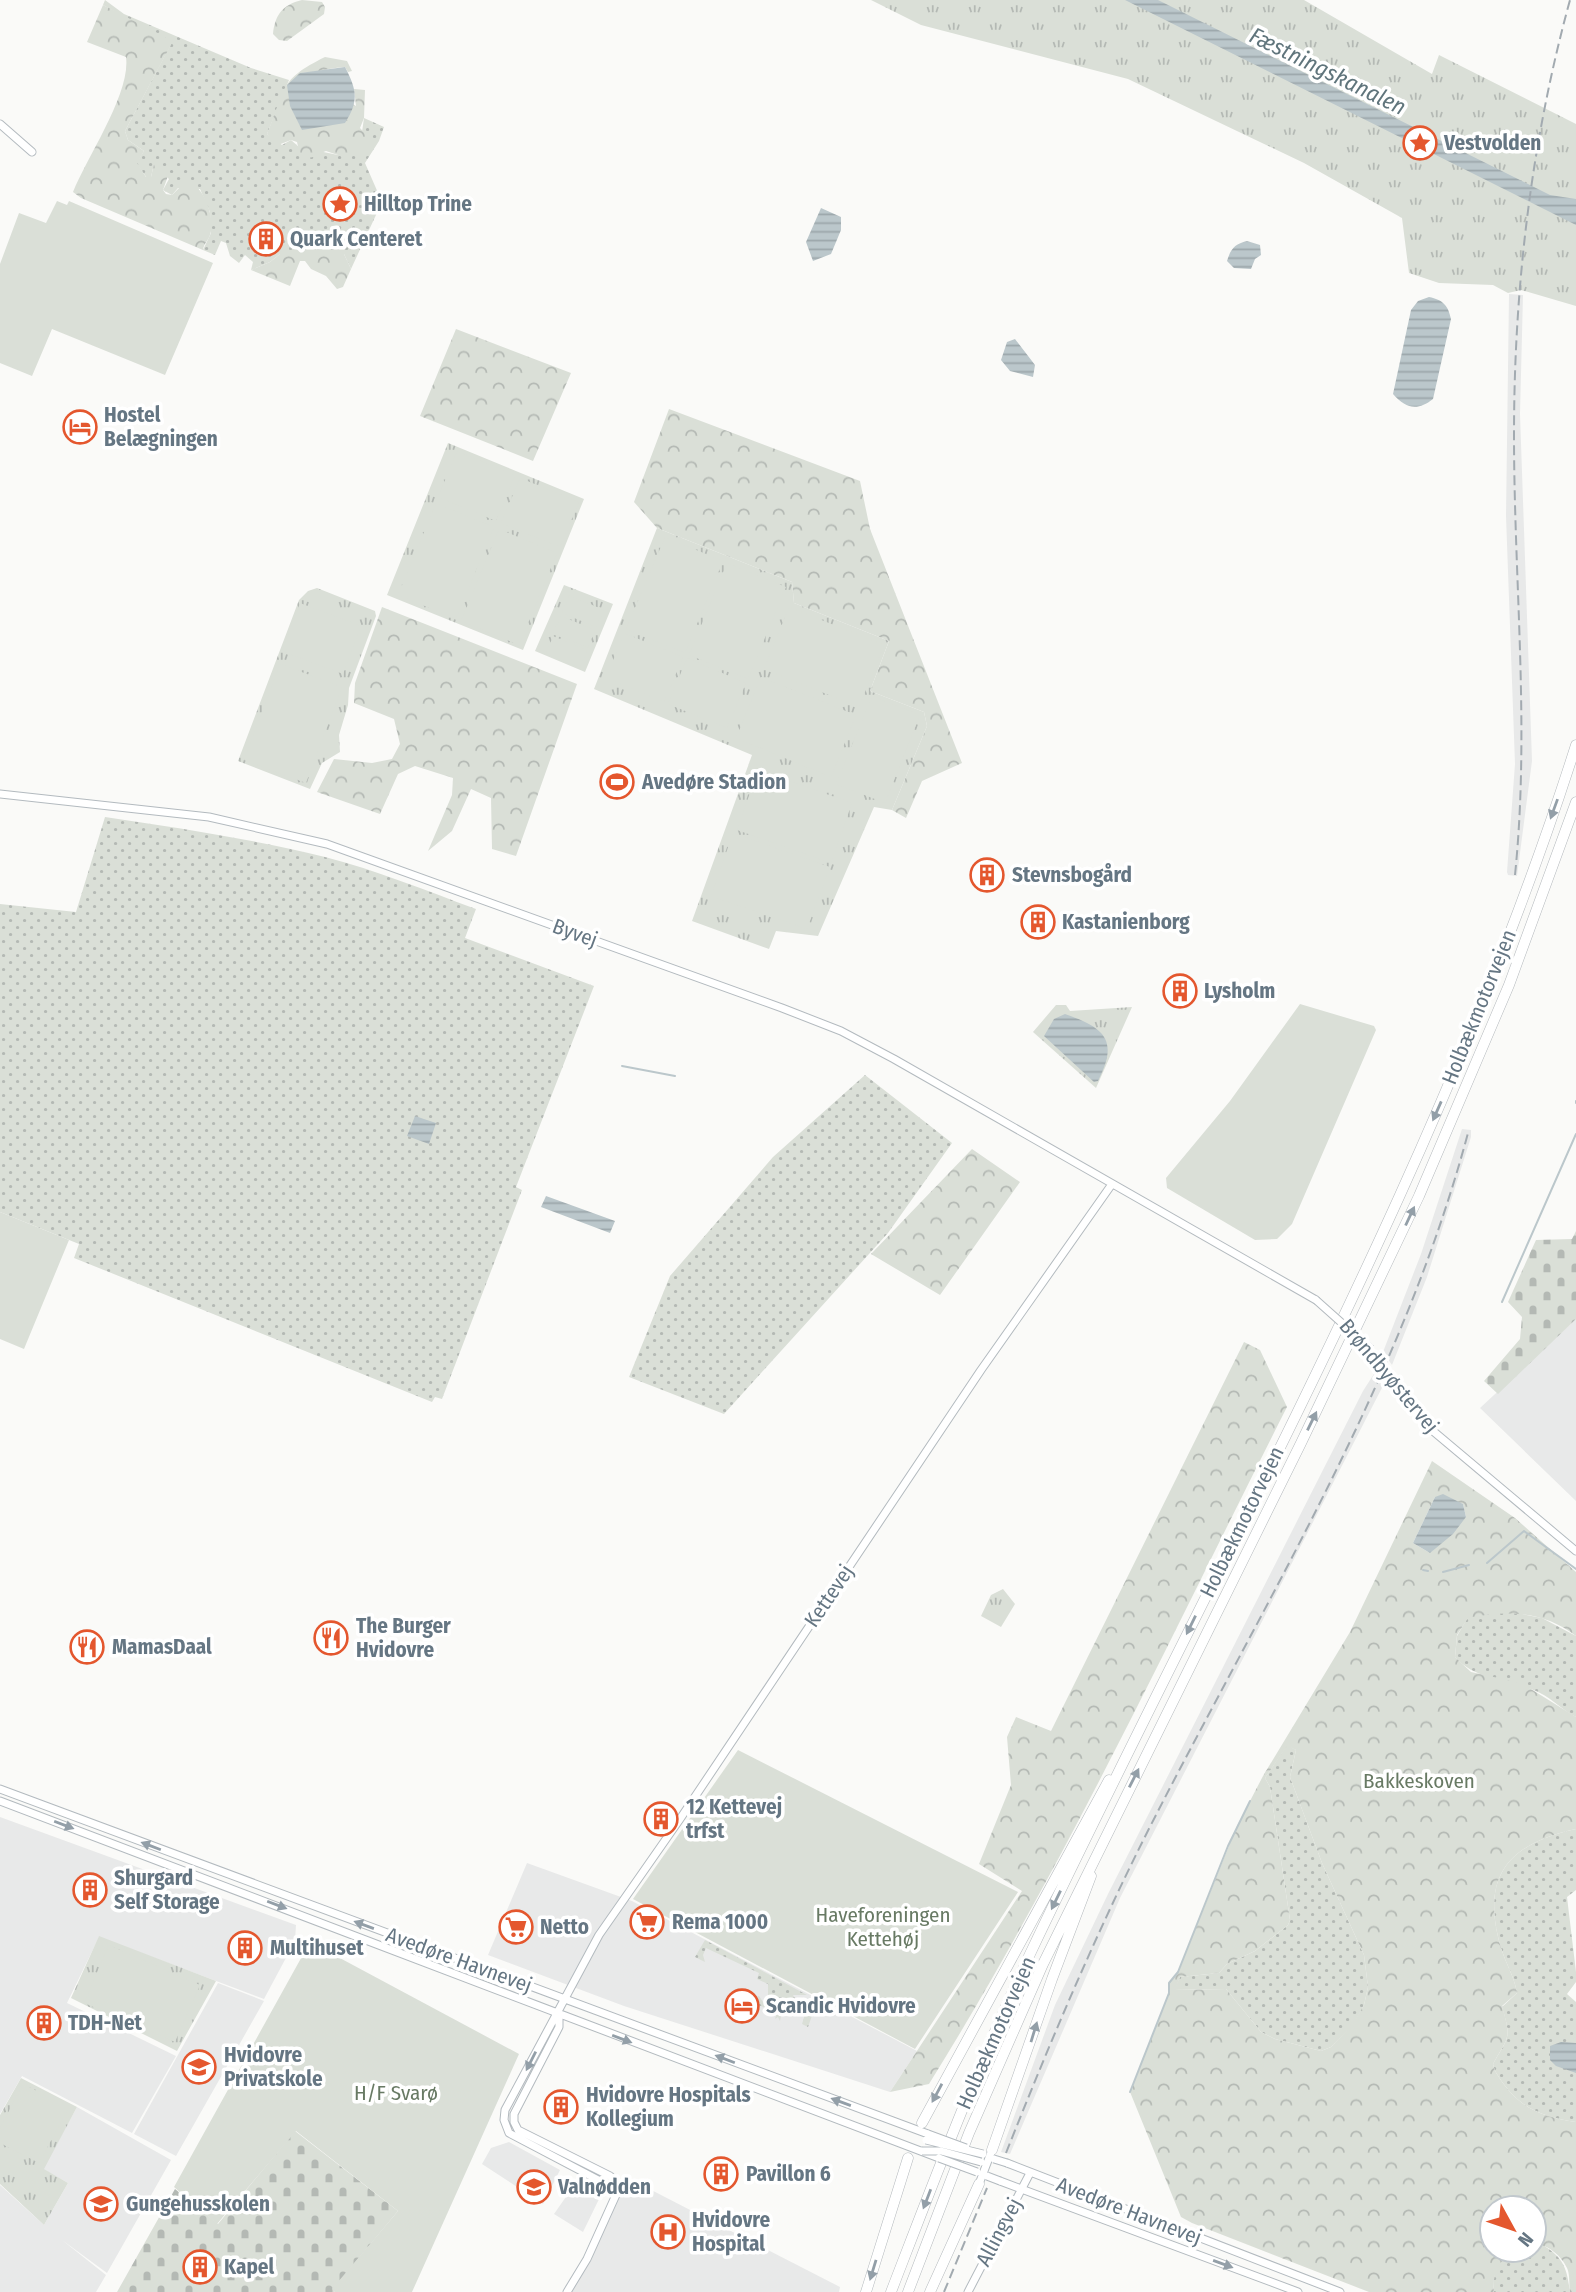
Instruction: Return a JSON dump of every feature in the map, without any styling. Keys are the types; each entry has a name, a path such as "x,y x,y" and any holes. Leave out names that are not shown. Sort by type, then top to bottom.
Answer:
{"highway":[{"name":"Holbækmotorvejen","path":"891,2292 1003,2013 1401,1193 1491,979 1576,745"},
{"name":"Holbækmotorvejen","path":"908,2292 1012,2032 1419,1196 1509,985 1576,802"},
{"path":"920,2127 1101,1793 1129,1751"},
{"path":"988,2156 1104,1839"},
{"path":"866,2292 910,2153"},
{"path":"930,2292 981,2177"}],"street":[{"path":"0,124 32,152"},
{"name":"Byvej","path":"0,794 209,817 327,844 841,1031 1112,1184"},
{"name":"Brøndbyøstervej","path":"1112,1184 1316,1300 1371,1349 1433,1431 1576,1550"},
{"name":"Kettevej","path":"567,2292 592,2249 620,2186 606,2184 520,2141 505,2127 505,2110 605,1926 680,1819 981,1370 1112,1184"},
{"name":"Avedøre Havnevej","path":"0,1789 920,2127 927,2137 1007,2163 1340,2292"},
{"name":"Avedøre Havnevej","path":"0,1801 910,2153 922,2151 981,2177 1000,2181 1298,2292"},
{"path":"910,2153 920,2127"},
{"path":"910,2153 927,2137"},
{"path":"922,2151 988,2156 981,2177"},
{"name":"Allingvej","path":"968,2292 1030,2173"}],"shaded area":[{"path":"1125,0 1158,0 1550,195 1576,199 1576,225"},
{"path":"345,67 355,95 353,108 345,123 302,130 290,106 287,85 300,73"},
{"path":"821,208 841,217 841,230 831,254 813,261 806,242"},
{"path":"1247,241 1260,245 1261,255 1255,259 1251,269 1234,268 1227,261 1230,253 1236,245"},
{"path":"1509,294 1523,295 1520,414 1532,761 1517,876 1508,875 1507,872 1515,764 1506,516"},
{"path":"1429,297 1444,304 1451,319 1433,399 1412,407 1393,394 1411,310 1418,301"},
{"path":"1015,339 1035,365 1033,377 1010,371 1001,360 1007,342"},
{"path":"1065,1014 1090,1025 1104,1037 1107,1055 1098,1081 1094,1082 1044,1036 1054,1019"},
{"path":"415,1116 436,1123 429,1144 407,1136"},
{"path":"1462,1129 1471,1130 1471,1137 1427,1277 1392,1365 1383,1352 1421,1254"},
{"path":"546,1196 615,1221 610,1233 541,1207"},
{"path":"1576,1319 1576,1501 1480,1408"},
{"path":"1379,1366 1387,1378 1120,1898 1010,2154 1001,2152 1055,2005 1108,1894 1363,1391"},
{"path":"1443,1494 1463,1504 1466,1517 1453,1534 1430,1553 1413,1543 1435,1497"},
{"path":"0,1817 296,1925 295,1941 264,1999 99,1937 67,2003 176,2056 132,2133 22,2076 0,2114"},
{"path":"527,1863 632,1901 917,2051 890,2092 624,2006 488,1955"},
{"name":"Hvidovre Privatskole","path":"218,1983 264,2001 176,2156 134,2134"},
{"path":"1561,2042 1576,2043 1576,2073 1556,2066 1550,2060 1550,2046"},
{"name":"Gungehusskolen","path":"77,2107 171,2160 107,2273 62,2240 106,2275 96,2292 0,2292 0,2185 44,2225 68,2183 43,2169"},
{"name":"Valnødden","path":"509,2142 560,2170 543,2204 482,2164 491,2148"},
{"name":"Hvidovre Hospital","path":"628,2178 840,2287 839,2292 571,2292"},
{"path":"577,2181 601,2195 583,2232 554,2214"}],"green space":[{"path":"105,0 124,14 251,68 289,80 267,134 282,145 291,140 299,147 338,155 362,132 364,118 384,127 379,141 365,163 382,202 351,269 344,254 280,254 270,262 251,270 253,262 245,255 239,263 230,256 226,243 221,241 215,255 203,250 211,233 210,212 200,189 178,188 172,195 163,190 169,179 154,164 151,177 147,178 136,163 144,151 128,140 125,131 171,44 103,5"},
{"path":"302,0 322,2 325,7 324,14 287,41 279,40 273,34 278,16 289,5"},
{"name":"Vestvolden","path":"871,0 1304,0 1432,74 1439,55 1576,124 1576,306 1521,290 1508,293 1493,285 1439,283 1409,273 1402,218 1304,163 1128,79 921,25"},
{"path":"103,5 173,41 125,131 128,140 144,151 137,163 146,177 151,177 154,164 157,163 169,173 163,190 166,194 172,195 186,181 198,188 203,195 210,212 211,228 203,250 81,198 73,192 107,125 126,72 126,57 87,42"},
{"path":"325,57 347,61 352,71 348,72 345,67 300,73 356,106 354,89 365,90 364,118 360,128 373,142 367,152 338,155 326,151 308,158 300,155 297,142 291,140 278,145 267,134 281,96 291,80 299,72"},
{"path":"57,201 67,205 69,201 213,263 165,375 52,329 32,376 0,363 0,264 19,213 46,223"},
{"path":"336,251 344,254 351,269 343,287 337,289 326,276 311,269 305,261 300,261 290,286 251,270 270,262 280,254"},
{"path":"456,329 571,373 533,461 420,416"},
{"path":"669,409 860,481 870,529 962,763 922,781 906,818 892,810 927,726 924,712 870,691 889,641 794,603 792,582 657,528 634,502"},
{"path":"448,443 584,499 523,650 387,595"},
{"path":"457,451 515,475 496,521 438,497"},
{"path":"520,478 579,502 560,547 501,523"},
{"path":"436,503 494,527 456,619 398,595"},
{"path":"657,528 792,582 794,603 889,641 870,691 924,712 927,726 892,810 874,807 818,936 776,931 769,949 692,921 752,755 594,689"},
{"path":"499,529 557,553 519,645 461,621"},
{"path":"665,537 723,561 685,653 626,629"},
{"path":"727,563 786,587 748,679 689,655"},
{"path":"564,585 613,604 585,672 535,651"},
{"path":"317,588 375,611 376,616 349,688 348,705 339,735 340,752 322,763 310,789 238,761 299,600 308,591"},
{"path":"569,595 604,610 596,627 562,613"},
{"path":"300,603 361,626 343,674 282,651"},
{"path":"382,607 577,684 516,856 492,849 491,798 471,789 452,831 428,851 452,795 453,778 415,766 398,774 380,814 317,792 334,759 372,763 392,759 400,744 394,719 354,703 355,683"},
{"path":"789,607 884,645 859,707 764,669"},
{"path":"561,616 595,630 588,648 553,633"},
{"path":"624,633 683,657 664,702 606,678"},
{"path":"553,636 587,650 580,668 546,654"},
{"path":"687,658 746,683 727,728 668,704"},
{"path":"280,664 342,687 306,783 244,760"},
{"path":"761,677 856,715 831,777 736,738"},
{"path":"872,696 920,715 885,803 836,784"},
{"path":"758,770 852,803 831,863 737,830"},
{"path":"105,817 270,845 325,857 382,874 476,909 465,938 594,986 516,1187 522,1190 442,1399 435,1397 432,1402 74,1258 79,1244 0,1212 0,904 76,912"},
{"path":"733,833 830,867 807,929 711,896"},
{"path":"1300,1004 1374,1026 1376,1030 1292,1224 1277,1239 1255,1240 1167,1188 1166,1178 1230,1101"},
{"path":"1056,1005 1066,1005 1070,1011 1132,1007 1096,1088 1033,1032"},
{"path":"865,1075 952,1143 888,1233 724,1414 629,1377 670,1276 773,1157"},
{"path":"972,1149 1020,1182 940,1295 871,1254"},
{"path":"0,1212 69,1240 24,1349 0,1339"},
{"path":"1576,1231 1576,1319 1498,1394 1484,1381 1520,1339 1522,1317 1508,1302 1536,1240 1572,1239"},
{"path":"1244,1342 1260,1350 1287,1407 1116,1749 1026,1919 978,2002 929,2084 890,2092 1022,1891 979,1864 1011,1785 1007,1737 1016,1717 1051,1731"},
{"name":"Bakkeskoven","path":"1432,1461 1515,1518 1576,1572 1576,1636 1538,1617 1497,1614 1468,1618 1457,1635 1455,1657 1471,1672 1521,1683 1576,1717 1576,1829 1552,1835 1517,1854 1505,1867 1498,1883 1494,1901 1495,1923 1517,1993 1502,2006 1508,2032 1493,2064 1503,2083 1520,2101 1539,2112 1576,2122 1576,2292 1570,2292 1565,2263 1548,2248 1548,2194 1478,2194 1478,2264 1501,2264 1494,2279 1494,2292 1369,2292 1181,2217 1130,2092 1169,1993 1169,1983 1178,1972 1237,1826 1263,1776 1350,1632","holes":["1435,1497 1463,1504 1466,1517 1430,1553 1413,1543","1287,1746 1296,1750 1290,1777 1322,1863 1364,1955 1368,1987 1364,2005 1353,2024 1331,2047 1321,2051 1275,2039 1261,2032 1226,1989 1175,1990 1180,1977 1219,1973 1227,1964 1255,1951 1288,1925 1290,1920 1270,1787 1265,1778"]},
{"path":"1003,1589 1015,1604 1001,1627 981,1616 991,1595"},
{"path":"1507,1611 1542,1618 1576,1636 1576,1717 1540,1693 1473,1671 1455,1657 1457,1636 1468,1617"},
{"path":"1287,1745 1296,1750 1290,1777 1322,1863 1364,1955 1368,1987 1364,2005 1354,2024 1331,2047 1321,2051 1275,2039 1261,2032 1226,1989 1174,1990 1180,1977 1219,1973 1227,1964 1255,1951 1288,1925 1290,1920 1270,1787 1265,1778"},
{"name":"Haveforeningen Kettehøj","path":"738,1750 1018,1892 915,2049 633,1899"},
{"path":"1576,1829 1576,1890 1567,1897 1576,1982 1567,1994 1576,2002 1576,2122 1539,2112 1520,2101 1503,2083 1493,2064 1508,2032 1502,2007 1517,1993 1495,1923 1494,1901 1498,1883 1505,1867 1517,1854 1552,1835"},
{"path":"99,1936 216,1981 177,2051 71,1998"},
{"path":"705,1940 807,1995 793,1995 798,2003 814,2010 808,2027 802,2024 806,2011 792,2004 783,2005 780,2021 778,2017 775,2019 777,2012 734,1996 737,1988 755,1997 759,1996 763,2002 768,1999 768,1984 757,1979 759,1973 706,1948 703,1955 705,1962 695,1957"},
{"name":"H/F Svarø","path":"310,1942 519,2054 412,2292 335,2292 332,2289 398,2211 296,2131 217,2224 174,2187"},
{"path":"109,1945 200,1985 175,2042 84,2003"},
{"path":"21,2078 77,2107 44,2169 68,2183 44,2225 0,2184 0,2115"},
{"path":"23,2084 69,2107 39,2163 0,2143 0,2128"},
{"path":"295,2131 398,2211 333,2289 335,2292 117,2292 175,2189 218,2224"},
{"path":"1548,2249 1562,2263 1570,2292 1494,2292 1498,2266 1548,2264"}],"waterway":[{"path":"622,1066 675,1076"},
{"path":"1502,1302 1576,1134"},
{"path":"1487,1563 1524,1531 1576,1569"},
{"path":"1443,1572 1469,1565"},
{"path":"1423,1570 1428,1571"},
{"path":"1130,2092 1169,1993 1169,1983 1178,1972 1228,1846 1250,1801"}],"railway":[{"path":"1515,875 1521,765 1514,435 1517,325 1535,161 1556,53 1570,0"},
{"path":"1006,2153 1077,1981 1136,1855 1331,1481 1371,1396 1408,1311 1441,1223 1468,1133"},
{"path":"944,2292 987,2188"}],"place":[{"name":"Vestvolden","path":"1420,143"},
{"name":"Hilltop Trine","path":"340,204"},
{"name":"Quark Centeret","path":"266,239"},
{"name":"Hostel Belægningen","path":"80,427"},
{"name":"Avedøre Stadion","path":"617,782"},
{"name":"Stevnsbogård","path":"987,875"},
{"name":"Kastanienborg","path":"1038,922"},
{"name":"Lysholm","path":"1180,991"},
{"name":"The Burger Hvidovre","path":"331,1638"},
{"name":"MamasDaal","path":"87,1647"},
{"name":"12 Kettevej trfst","path":"661,1819"},
{"name":"Shurgard Self Storage","path":"90,1890"},
{"name":"Rema 1000","path":"647,1922"},
{"name":"Netto","path":"516,1927"},
{"name":"Multihuset","path":"245,1948"},
{"name":"Scandic Hvidovre","path":"742,2006"},
{"name":"TDH-Net","path":"44,2023"},
{"name":"Hvidovre Privatskole","path":"199,2067"},
{"name":"Hvidovre Hospitals Kollegium","path":"561,2107"},
{"name":"Pavillon 6","path":"721,2174"},
{"name":"Valnødden","path":"534,2187"},
{"name":"Gungehusskolen","path":"101,2204"},
{"name":"Hvidovre Hospital","path":"668,2232"},
{"name":"Kapel","path":"200,2267"}],"water label":[{"name":"Fæstningskanalen","path":"1328,71"}]}
